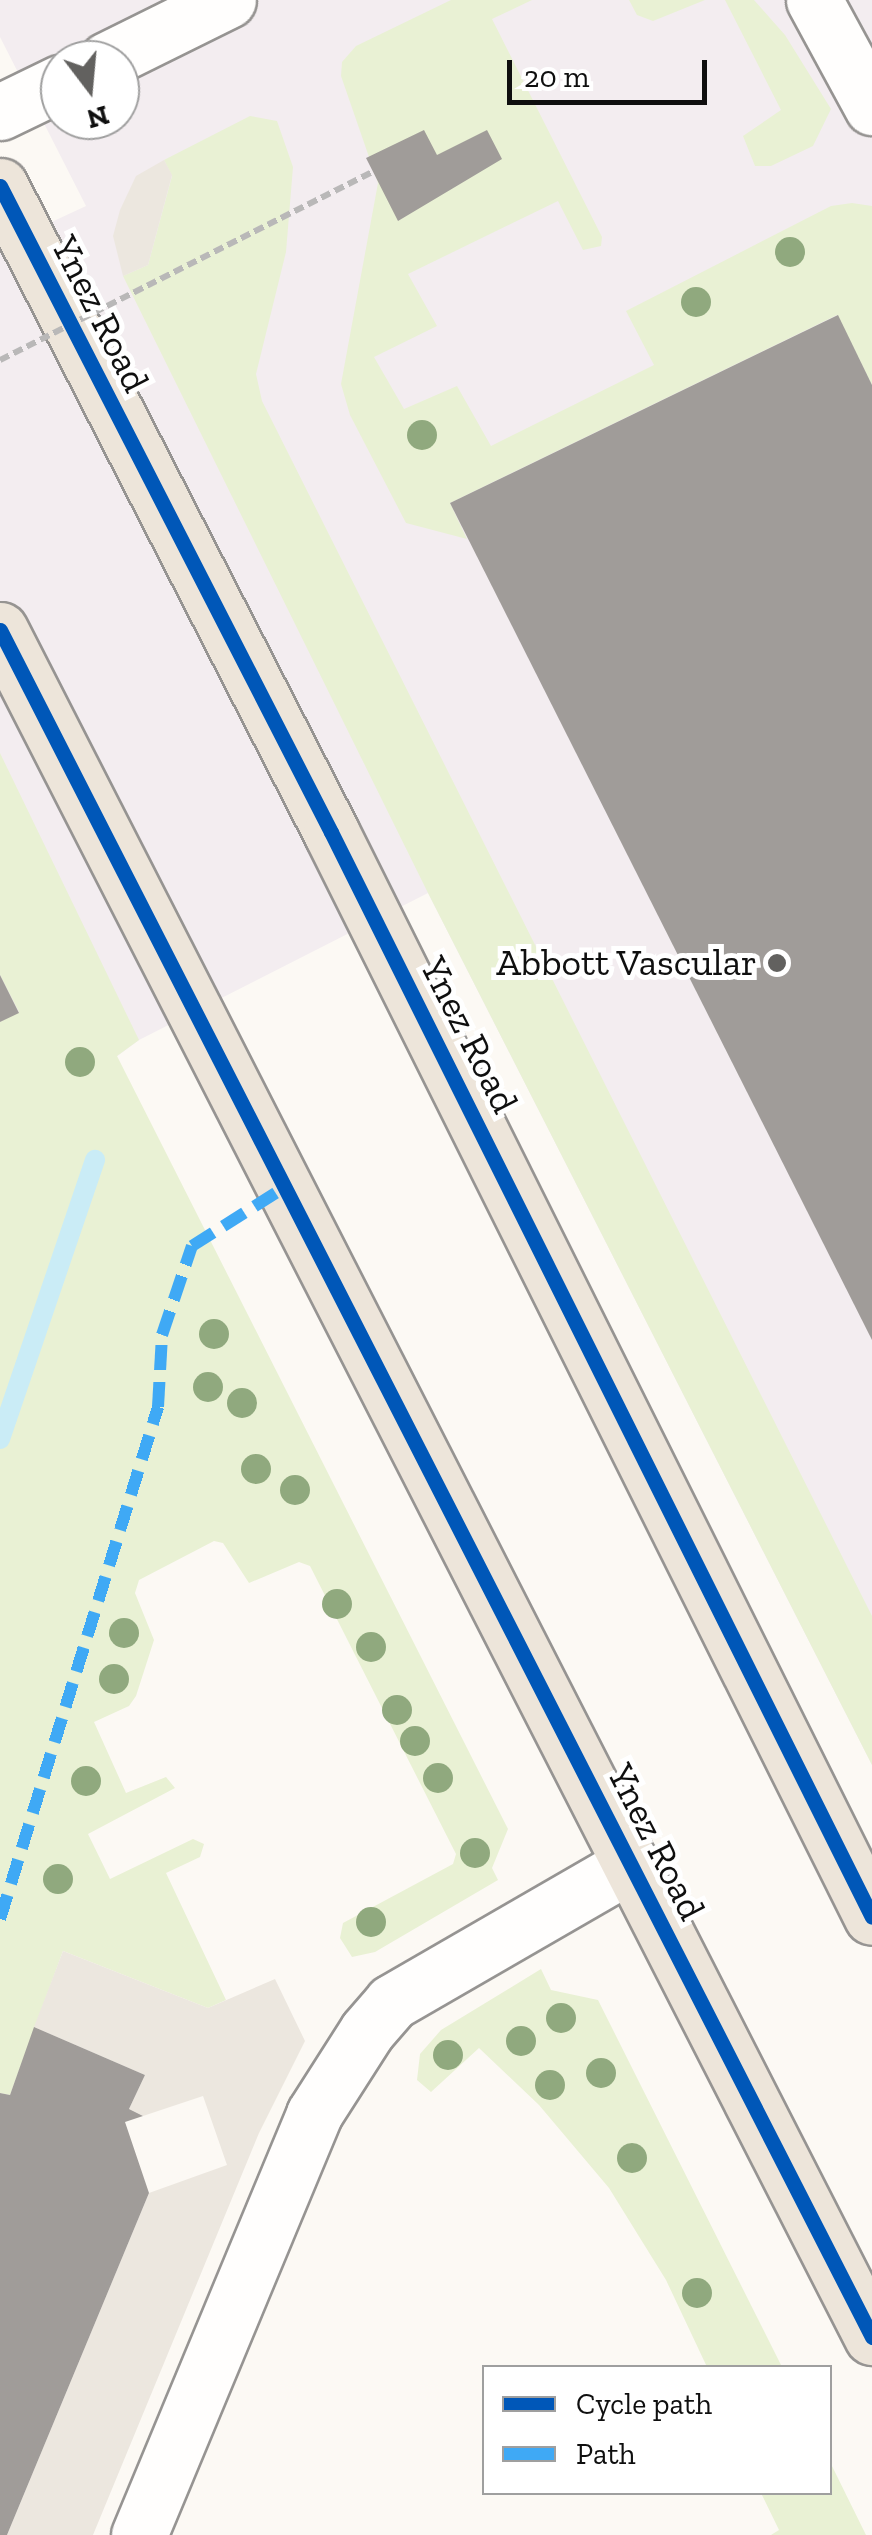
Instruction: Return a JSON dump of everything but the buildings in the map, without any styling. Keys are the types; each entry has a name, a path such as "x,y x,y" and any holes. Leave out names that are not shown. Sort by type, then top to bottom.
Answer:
{"main road":[{"name":"Ynez Road","path":"0,186 331,832 872,1917"},
{"name":"Ynez Road","path":"0,630 872,2337"}],"lane":[{"path":"140,43 228,0"},
{"path":"814,0 872,107"},
{"path":"0,112 40,93"},
{"path":"140,2535 314,2114 367,2031 392,2002 631,1864"}],"path":[{"path":"0,360 372,172"}],"shaded area":[{"name":"Abbott Vascular","path":"0,0 872,0 872,1765 428,893 139,1040 0,1143 0,246 86,206 52,140 140,140 140,40 40,40 40,116 0,37"},
{"path":"164,160 172,175 148,265 123,276 113,236 120,210 136,176"},
{"path":"63,1951 208,2008 275,1979 305,2041 259,2133 93,2535 7,2535 149,2193 227,2165 203,2096 143,2116 129,2109 145,2075 34,2027"}],"green space":[{"path":"451,0 532,0 492,19 602,237 601,246 583,250 558,201 408,274 437,326 374,357 404,409 457,386 491,446 654,365 626,311 831,206 852,203 872,206 872,385 837,315 450,503 467,539 406,523 350,415 341,384 378,183 341,76 342,62 356,46"},
{"path":"629,0 705,0 653,21 637,15"},
{"path":"725,0 754,0 785,35 831,109 813,146 771,166 755,166 743,136 781,110"},
{"path":"250,116 277,121 293,167 286,252 256,374 262,401 872,1616 872,1765 428,893 123,276 148,265 172,176 164,160"},
{"path":"0,753 139,1040 117,1056 508,1829 492,1868 498,1880 375,1952 352,1957 340,1938 343,1923 453,1864 456,1854 310,1566 299,1562 249,1583 223,1543 214,1541 139,1580 135,1593 154,1640 136,1696 129,1706 94,1722 126,1793 166,1777 175,1788 88,1834 110,1879 193,1839 204,1844 200,1857 166,1873 226,2000 208,2008 63,1951 10,2095 0,2093 0,1022 19,1012 0,975"},
{"path":"541,1969 551,1990 598,2000 781,2365 706,2365 666,2280 609,2188 539,2105 479,2048 431,2092 417,2080 420,2054 441,2030"},
{"path":"832,2466 866,2535 771,2535 779,2530 762,2495 832,2495"}],"waterway":[{"path":"0,1439 95,1160"}],"marked path":[{"path":"0,1919 158,1407 162,1335 192,1246 285,1187"}],"cycle path":[{"path":"0,186 331,832 872,1917"},
{"path":"0,630 872,2337"}],"place":[{"name":"Abbott Vascular","path":"777,963"}]}
